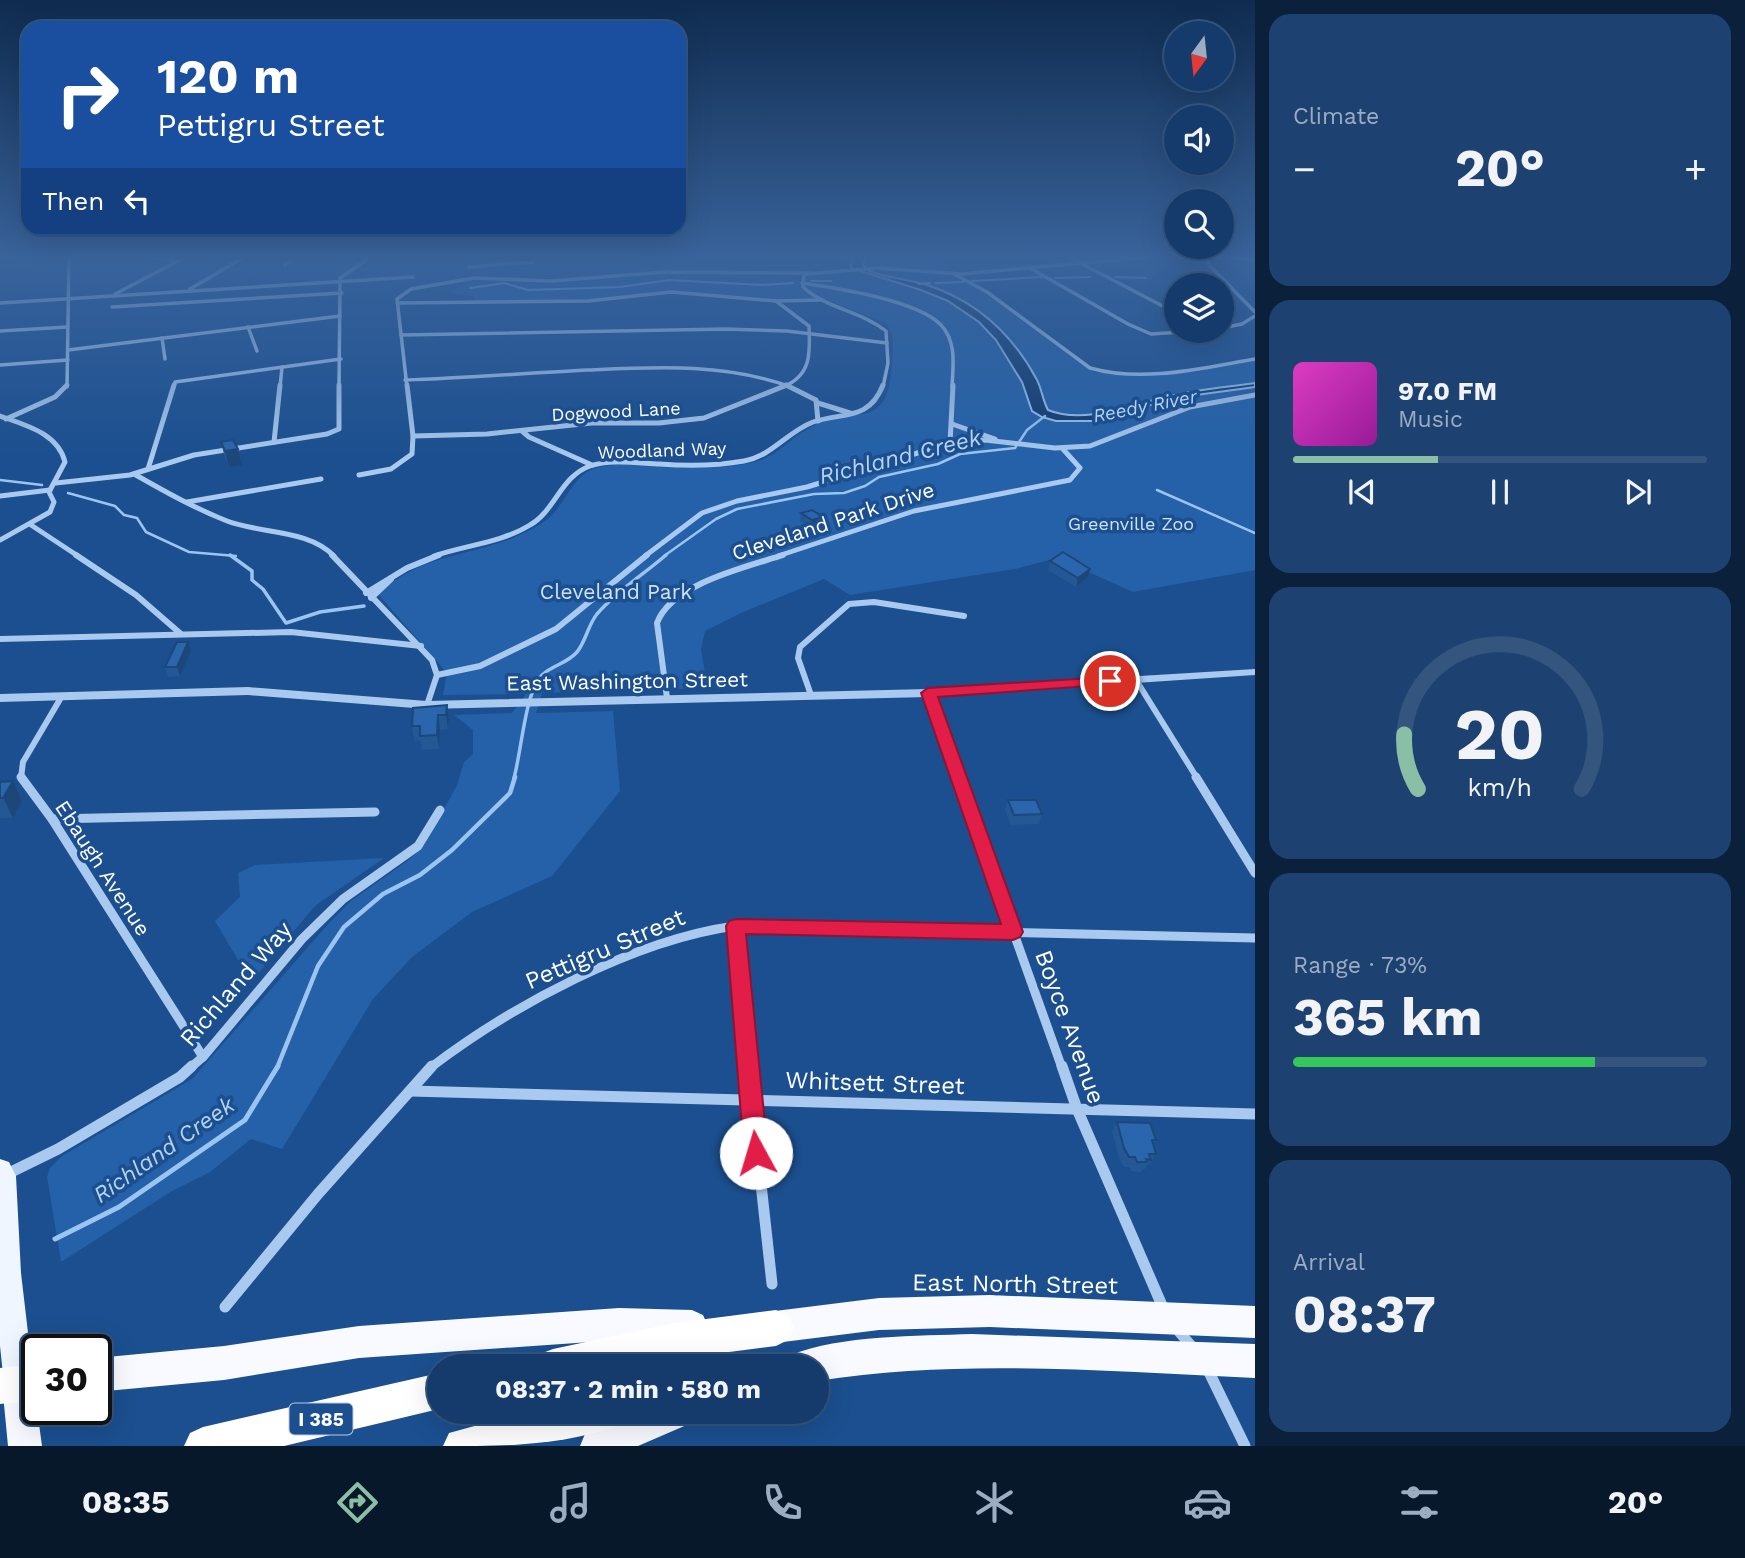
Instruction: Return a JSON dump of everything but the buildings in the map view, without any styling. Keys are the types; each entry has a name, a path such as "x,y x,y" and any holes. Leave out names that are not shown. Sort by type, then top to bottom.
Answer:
{"highway":[{"name":"East North Street","path":"112,1374 224,1363 373,1340 619,1324 776,1328 879,1314 990,1311 1255,1322"},
{"path":"614,1354 675,1341 776,1328"},
{"path":"829,1363 886,1354 999,1351 1255,1361"},
{"path":"19,1384 25,1446"},
{"name":"I 385","path":"203,1446 427,1394"},
{"path":"462,1446 556,1424"},
{"path":"597,1446 649,1424"}],"main road":[{"path":"1,1173 7,1273 19,1384"}],"street":[{"path":"3,418 61,393 67,385 67,323"},
{"path":"68,350 277,323"},
{"path":"56,483 134,474 194,455 327,434 341,427 340,323"},
{"path":"359,475 383,471 403,463 412,454 413,436 400,323"},
{"path":"788,386 797,381 808,363 810,333 807,323"},
{"path":"401,335 726,328 810,333 887,343 888,333 878,323"},
{"path":"939,323 954,351 950,443"},
{"path":"1030,323 1093,370 1117,374 1148,373 1255,359"},
{"path":"1127,323 1151,334 1164,333"},
{"path":"0,331 67,327"},
{"path":"248,327 257,351"},
{"path":"162,338 165,359"},
{"name":"Woodland Way","path":"368,595 394,576 441,553 524,530 542,517 575,475 593,466 624,463 701,465 751,459 772,451 795,432 818,421 868,408 879,398 886,378 887,343"},
{"path":"148,469 175,382 341,359"},
{"path":"0,365 68,360"},
{"path":"274,442 282,367"},
{"path":"405,380 651,368 728,372 788,386 810,396 818,404 854,413"},
{"name":"Dogwood Lane","path":"413,436 522,431 592,423 689,421 788,386"},
{"path":"437,675 480,666 553,631 676,531 702,513 737,501 807,487 950,443 1002,442 1062,448 1091,446 1194,406 1255,395"},
{"path":"818,404 818,421"},
{"path":"0,496 50,490 65,462 60,448 37,431 3,418"},
{"path":"952,424 1002,442"},
{"path":"522,431 528,437 593,466"},
{"name":"Cleveland Park Drive","path":"667,698 657,622 669,603 719,577 914,511 1070,480 1080,468 1062,448"},
{"path":"134,474 187,502 238,524 321,545 432,660 437,675 427,705"},
{"path":"187,502 321,479"},
{"path":"0,540 54,508 50,490"},
{"path":"31,524 136,594 181,634"},
{"path":"811,695 798,658 800,647 849,604 874,602 964,616"},
{"path":"0,639 291,632 421,646"},
{"name":"East Washington Street","path":"0,698 248,691 427,705 928,693 1255,672"},
{"path":"1136,680 1255,873"},
{"name":"Boyce Avenue","path":"928,693 1077,1109 1167,1318 1203,1360 1245,1446"},
{"name":"Ebaugh Avenue","path":"62,696 20,770 21,778 52,819 203,1057"},
{"name":"Richland Way","path":"1,1173 69,1143 180,1077 203,1057 302,940 343,899 418,846 440,810"},
{"path":"52,819 375,812"},
{"path":"736,926 751,1101 772,1284"},
{"name":"Pettigru Street","path":"225,1307 318,1194 429,1069 463,1043 542,996 655,946 698,931 736,926 1255,938"},
{"name":"Whitsett Street","path":"411,1091 1255,1114"}],"green space":[{"name":"Cleveland Park","path":"886,323 1027,323 1094,372 1132,376 1255,360 1255,570 1133,592 1064,561 1053,559 1015,569 850,595 824,579 705,631 701,650 708,688 542,693 536,713 613,711 620,791 552,876 472,912 412,957 373,999 282,1149 251,1139 210,1172 172,1191 61,1262 47,1177 50,1168 62,1156 192,1079 330,922 351,901 410,859 424,845 457,785 464,762 473,754 473,730 454,715 512,713 526,694 443,695 447,673 378,594 414,569 509,540 536,527 556,511 582,476 596,468 620,465 708,467 755,462 771,455 813,426 876,409 884,400 889,386 893,342"},
{"path":"384,858 315,906 251,982 215,921 240,897 238,873 255,865"}],"water":[{"name":"Reedy River","path":"980,323 993,323 1005,334 1039,384 1048,410 1063,414 1095,414 1195,391 1255,383 1255,387 1196,395 1128,410 1095,421 1056,421 1032,411 1022,382 996,340"}],"waterway":[{"name":"Richland Creek","path":"664,556 716,519 737,509 814,494 844,493 865,486 879,477 938,464 960,454 1015,448 1027,430 1045,416"},
{"path":"0,480 42,485"},
{"path":"1157,490 1255,533"},
{"path":"68,493 115,506 124,515 137,518 146,532 189,552 231,556"},
{"name":"Richland Creek","path":"514,778 527,713 538,680 573,656 580,648 597,614 666,555"},
{"path":"231,556 236,556"},
{"path":"231,556 252,571 252,580 263,589 286,623 320,612 364,606"},
{"name":"Richland Creek","path":"277,1067 318,966 344,927 383,894 420,875 452,850 510,793 515,777"},
{"name":"Richland Creek","path":"55,1239 119,1207 245,1120 277,1067"}],"route":[{"path":"756,1153 736,926 1013,932 928,693 1110,681"}],"park label":[{"name":"Greenville Zoo","path":"1131,523"}]}
